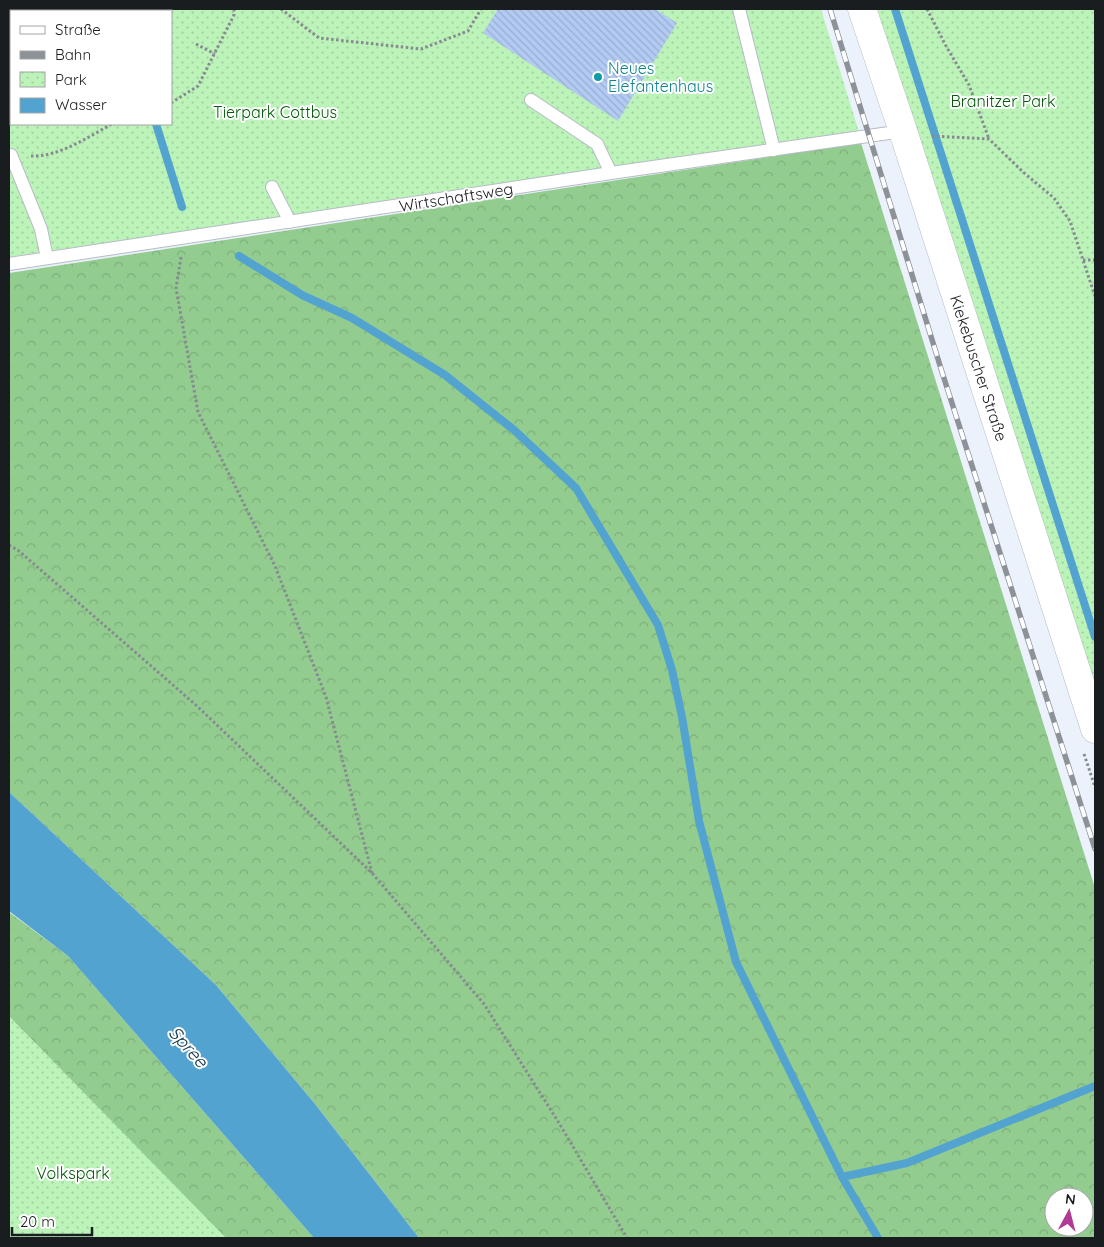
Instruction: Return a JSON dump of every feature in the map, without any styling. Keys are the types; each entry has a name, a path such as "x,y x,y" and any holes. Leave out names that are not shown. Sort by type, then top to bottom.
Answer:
{"street":[{"name":"Kiekebuscher Straße","path":"862,9 1095,729"}],"lane":[{"path":"740,9 774,150"},
{"path":"531,100 597,144 611,173"},
{"name":"Wirtschaftsweg","path":"9,264 903,131"},
{"path":"11,155 40,229 47,258"},
{"path":"272,187 290,222"}],"path":[{"path":"172,102 198,86 234,15 234,9"},
{"path":"281,9 319,38 421,49 468,31 481,9"},
{"path":"927,9 969,85 989,139 1023,172 1054,198 1070,221 1095,296"},
{"path":"196,44 215,54"},
{"path":"11,155 43,156 77,142 110,125"},
{"path":"955,138 989,139"},
{"path":"184,238 176,288 198,412 275,566 326,697 372,874"},
{"path":"1083,260 1095,260"},
{"path":"9,545 20,551 197,706 372,874 484,1004 559,1123 627,1238"}],"green space":[{"name":"Tierpark Cottbus","path":"9,9 821,9 859,132 9,257"},
{"name":"Branitzer Park","path":"876,9 1095,9 1095,690"},
{"path":"861,143 1095,888 1095,1238 419,1238 315,1104 216,985 9,792 9,273"},
{"path":"9,912 68,956 314,1238 9,1238"},
{"name":"Volkspark","path":"9,1016 226,1238 9,1238"}],"water":[{"name":"Spree","path":"9,792 216,985 315,1104 419,1238 314,1238 68,956 9,911"}],"building":[{"path":"9,9 47,9 10,10 9,57"},
{"name":"Neues Elefantenhaus","path":"498,9 655,9 677,23 618,121 483,33"}],"waterway":[{"path":"895,9 1095,637"},
{"path":"156,125 182,207"},
{"path":"239,256 302,295 352,318 445,375 514,430 576,488 658,625 672,670 682,717 699,821 736,962 842,1177 878,1238"},
{"path":"842,1177 907,1163 1095,1086"}],"railway":[{"path":"830,9 942,372 1095,849"}],"place":[{"name":"Neues Elefantenhaus","path":"598,77"}]}
